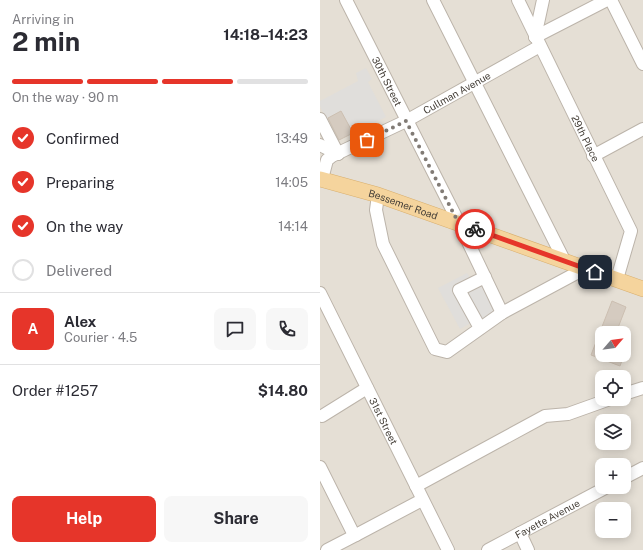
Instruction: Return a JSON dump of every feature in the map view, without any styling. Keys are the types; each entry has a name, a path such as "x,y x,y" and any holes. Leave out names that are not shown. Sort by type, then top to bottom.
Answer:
{"main road":[{"name":"Bessemer Road","path":"321,179 378,195 643,289"}],"street":[{"name":"30th Street","path":"346,0 459,224 502,313"},
{"path":"433,0 565,262"},
{"name":"29th Place","path":"518,0 631,231 617,279"},
{"path":"538,42 543,0"},
{"name":"Cullman Avenue","path":"321,179 327,160 406,121 474,83 607,0"},
{"path":"611,0 643,64"},
{"path":"320,119 338,154"},
{"path":"593,156 643,129"},
{"path":"320,145 338,154"},
{"path":"378,195 376,210 383,244 435,349 447,352 502,313 584,269"},
{"path":"480,328 459,290 485,277"},
{"name":"31st Street","path":"320,293 448,550"},
{"path":"322,416 367,388"},
{"path":"631,392 643,388"},
{"path":"416,486 545,416 568,414 595,404"},
{"path":"320,467 353,533 356,535"},
{"path":"631,474 643,468"},
{"name":"Fayette Avenue","path":"488,550 595,493"},
{"path":"327,550 422,500"},
{"path":"520,533 528,550"}],"shaded area":[{"path":"320,0 643,0 643,550 320,550"},
{"path":"366,68 372,79 368,82 386,117 353,133 341,111 326,119 320,106 320,101 358,81 356,73"},
{"path":"467,273 471,279 477,275 496,312 484,321 480,318 460,329 438,288"}],"building":[{"path":"341,111 353,133 339,140 328,118"},
{"path":"612,301 626,307 619,326 602,326"},
{"path":"595,345 595,357 591,355"},
{"path":"609,362 621,362 620,366"}],"way so far":[{"path":"367,140 406,121 459,224 475,229"}],"route":[{"path":"475,229 595,272"}]}
